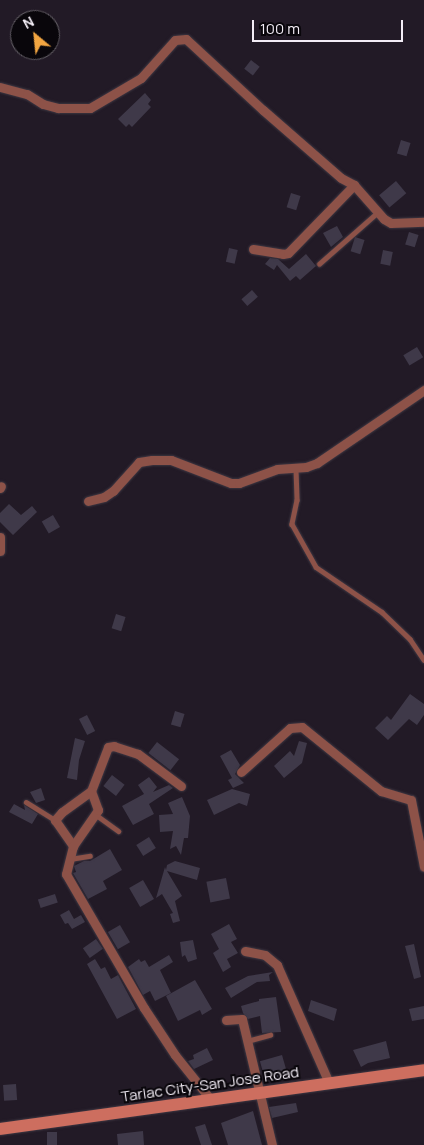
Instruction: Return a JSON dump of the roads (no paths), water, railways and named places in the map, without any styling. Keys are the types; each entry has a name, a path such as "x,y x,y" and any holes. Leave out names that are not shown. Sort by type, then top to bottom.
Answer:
{"main road":[{"name":"Tarlac City-San Jose Road","path":"0,1129 424,1070"}],"street":[{"path":"0,87 27,94 43,104 58,108 90,108 140,78 175,40 186,39 270,116 342,178 354,185 378,212 391,223 424,222"},
{"path":"253,249 283,254 288,253 354,185"},
{"path":"88,501 104,497 139,462 171,460 231,483 277,469 296,469 317,463 424,390"},
{"path":"0,537 0,551"},
{"path":"241,772 290,728 302,727 381,792 411,800 424,867"},
{"path":"73,846 55,820 62,812 91,791 105,750 114,746 138,754 181,786"},
{"path":"91,791 98,807 73,846 66,874 144,1008 175,1055 211,1100"},
{"path":"246,951 264,955 278,965 329,1083"},
{"path":"226,1020 242,1020 272,1145"}],"lane":[{"path":"319,264 378,212"},
{"path":"296,469 297,500 292,524 316,567 382,612 410,639 424,660"},
{"path":"26,802 55,820"},
{"path":"95,814 118,831"},
{"path":"70,858 90,856"},
{"path":"247,1041 270,1034"}]}
